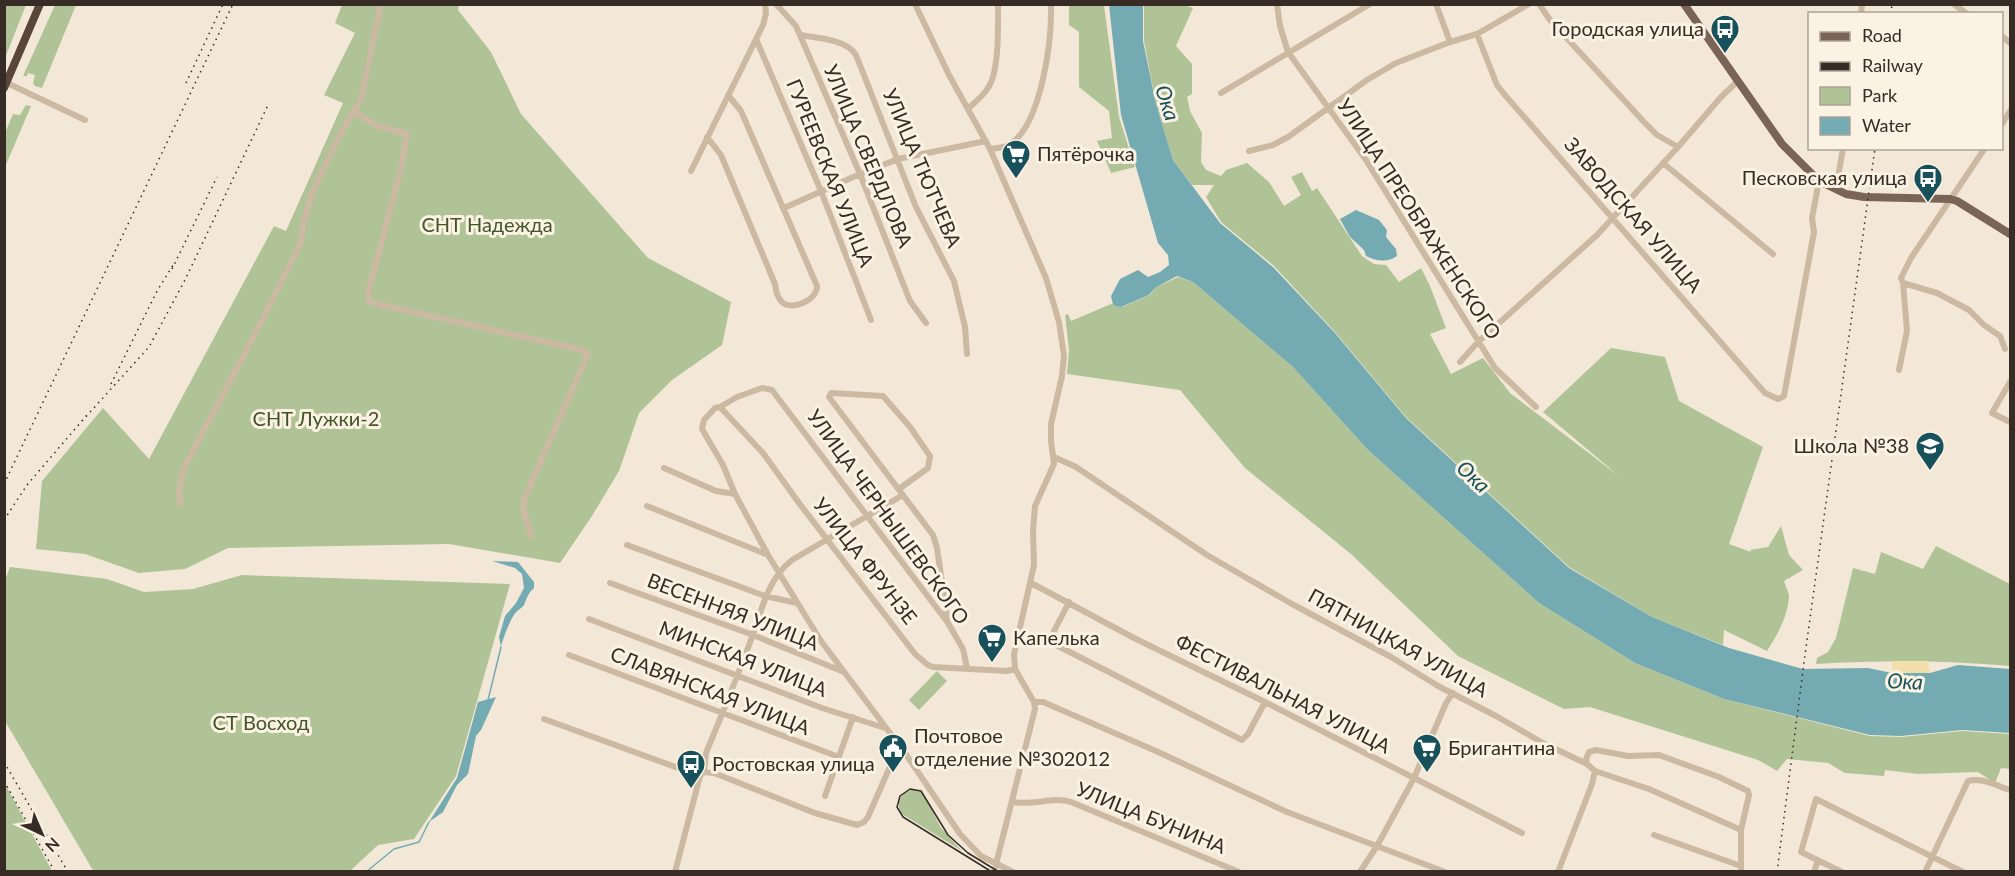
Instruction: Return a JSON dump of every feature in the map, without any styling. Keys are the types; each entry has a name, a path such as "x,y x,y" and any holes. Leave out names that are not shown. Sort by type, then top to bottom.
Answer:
{"highway":[{"path":"6,86 40,4"}],"main road":[{"path":"1684,4 1782,144 1819,181 1836,190 1864,198 1950,199 1964,204 2010,234"}],"street":[{"path":"180,504 179,490 184,468 297,251 312,194 339,137 361,99 381,4"},
{"path":"691,171 763,25 766,14 765,4"},
{"name":"УЛИЦА СВЕРДЛОВА","path":"776,4 796,26 860,174 910,301 926,323"},
{"path":"915,4 949,75 990,149 1046,278 1064,356 1051,424 1054,457 1052,471 1035,506 1034,565 1014,654 1015,669 1034,702 1034,715 996,868"},
{"path":"968,109 985,92 992,80 998,41 998,4"},
{"path":"990,149 1006,147 1015,141 1030,117 1044,81 1052,29 1051,4"},
{"name":"УЛИЦА ПРЕОБРАЖЕНСКОГО","path":"1277,4 1280,26 1288,52 1320,98 1329,106 1371,168 1495,368 1536,407"},
{"path":"1221,93 1370,4"},
{"path":"1436,4 1450,42"},
{"path":"1249,151 1273,145 1288,137 1329,106 1396,63 1477,34 1529,4"},
{"path":"1539,4 1550,20 1644,122 1658,135 1678,147"},
{"name":"ЗАВОДСКАЯ УЛИЦА","path":"1477,34 1497,84 1504,94 1765,393 1778,399 1784,396 1814,232 1812,218 1819,181"},
{"name":"УЛИЦА ТЮТЧЕВА","path":"800,35 835,42 852,49 916,207 954,280 965,327 966,354"},
{"name":"ГУРЕЕВСКАЯ УЛИЦА","path":"756,39 821,191 871,320"},
{"path":"1460,362 1478,342 1597,235 1738,81"},
{"path":"6,86 85,120"},
{"path":"707,137 721,154 775,284 778,297 784,304 790,305 813,298 817,293 817,286 741,111 728,95"},
{"path":"355,112 377,126 406,134 401,168 368,293 369,301 582,350 588,354 525,497 523,509 531,536"},
{"path":"784,208 898,159 986,141"},
{"path":"1836,190 1843,150"},
{"path":"1899,370 1907,331 1901,278 1904,269 1984,150"},
{"path":"1663,163 1773,254"},
{"path":"1903,283 1937,293 1969,310 1984,325 2000,336 2005,349"},
{"path":"2010,382 1992,413 2010,422"},
{"name":"УЛИЦА ЧЕРНЫШЕВСКОГО","path":"720,407 737,397 762,388 772,390 948,624 963,649 967,668"},
{"path":"675,872 706,753 753,635 765,596 780,573 792,560 867,516 901,492 928,468 930,462 930,456 910,427 883,396 831,393 829,397 901,492 933,535 948,624"},
{"path":"720,407 715,408 704,420 702,429 723,465 735,494 768,555 797,603 821,641 901,747 956,829 976,852 996,868 1013,872"},
{"name":"УЛИЦА ФРУНЗЕ","path":"720,407 764,453 799,503 829,539 915,654 933,667 1006,671 1015,669"},
{"name":"ПЯТНИЦКАЯ УЛИЦА","path":"1054,457 1076,466 1207,555 1391,657 1438,686 1543,743 1587,764 1595,771 1649,789 1741,830"},
{"path":"664,468 716,491 735,494"},
{"path":"646,506 768,555"},
{"path":"627,545 765,596 797,603"},
{"name":"ВЕСЕННЯЯ УЛИЦА","path":"610,583 753,635 845,672"},
{"name":"ФЕСТИВАЛЬНАЯ УЛИЦА","path":"1031,583 1136,639 1522,833"},
{"path":"1069,602 1051,641 1242,740 1248,734 1265,702"},
{"name":"МИНСКАЯ УЛИЦА","path":"589,619 822,708 885,728"},
{"name":"СЛАВЯНСКАЯ УЛИЦА","path":"569,655 839,757"},
{"path":"1360,872 1414,778 1446,703 1453,693"},
{"path":"1034,702 1043,702 1145,746 1287,812 1445,872"},
{"path":"825,796 853,717"},
{"path":"544,718 702,774 714,773 853,825 861,824 868,817 896,753 901,747"},
{"path":"1587,764 1589,752 1596,750 1628,756 1659,755 1719,777 1748,791 1741,830 1741,869 1654,835"},
{"path":"1558,872 1595,771"},
{"path":"1925,872 1965,785 1972,780 1984,781 2010,790"},
{"name":"УЛИЦА БУНИНА","path":"1013,802 1027,805 1063,799 1239,872"},
{"path":"1842,872 1801,852 1816,799 1963,872"},
{"path":"1814,872 1818,860"}],"green space":[{"path":"4,5 26,5 5,58"},
{"path":"55,5 76,5 42,88 33,83 35,75 28,73 27,76 23,76"},
{"name":"СНТ Лужки-2","path":"342,5 459,5 458,10 491,52 521,114 648,258 731,302 722,345 672,380 639,413 619,471 560,563 449,544 228,548 185,569 139,573 85,554 36,549 42,481 103,408 149,459 274,226 286,231 343,103 324,95 355,33 335,23"},
{"path":"1069,5 1104,5 1119,117 1135,167 1111,173 1097,141 1112,138 1109,111 1079,87 1079,32 1069,25"},
{"path":"1144,5 1184,5 1193,8 1176,46 1192,64 1192,94 1187,97 1190,111 1202,133 1201,162 1206,170 1221,176 1226,170 1247,163 1269,182 1284,206 1301,195 1291,177 1302,172 1312,191 1317,188 1362,256 1374,264 1386,265 1399,282 1421,268 1446,328 1430,334 1451,374 1483,358 1510,393 1619,476 1543,412 1611,348 1665,357 1679,401 1763,447 1729,544 1751,552 1750,550 1768,547 1781,526 1789,555 1803,570 1784,581 1789,595 1787,610 1767,651 1724,630 1723,645 1652,617 1569,567 1406,417 1335,332 1274,266 1221,222 1206,197 1214,185 1192,185 1173,160 1156,104 1144,41"},
{"path":"26,105 31,106 5,167 5,133 13,114 20,115"},
{"path":"1178,277 1193,282 1293,367 1368,450 1539,603 1635,663 1724,699 1870,736 1901,737 1962,731 2010,734 2010,769 2001,768 1995,783 1978,772 1918,774 1885,770 1884,776 1845,773 1828,763 1787,759 1777,771 1758,760 1590,707 1564,709 1458,656 1351,554 1245,468 1180,390 1067,374 1069,350 1065,315 1068,314 1071,321 1111,304 1122,307 1150,295 1155,288"},
{"path":"1936,546 2010,584 2010,666 1913,661 1816,664 1817,658 1828,652 1836,638 1853,568 1875,574 1881,552 1923,569"},
{"name":"СТ Восход","path":"10,567 107,579 144,592 193,589 242,575 510,584 456,776 414,839 378,845 350,871 94,872 5,721 4,583"},
{"path":"937,671 947,681 919,710 909,700"},
{"path":"5,784 52,871 5,871"},
{"path":"914,789 923,793 941,828 962,851 902,814 899,806 900,798"}],"sand":[{"path":"1892,661 1928,661 1930,673 1892,673"}],"water":[{"name":"Ока","path":"1109,5 1143,5 1143,41 1156,104 1173,160 1220,223 1273,267 1335,333 1406,418 1569,568 1652,617 1729,648 1803,669 1868,668 1892,673 1930,673 1958,665 2010,669 2010,733 1962,730 1901,736 1870,735 1724,699 1635,663 1539,603 1368,450 1293,367 1193,282 1177,276 1155,288 1149,295 1121,307 1113,305 1111,296 1120,279 1138,270 1148,277 1169,265 1168,255 1158,243 1121,115"},
{"path":"1356,210 1379,220 1387,230 1386,237 1396,249 1397,256 1390,260 1382,260 1366,256 1364,250 1350,237 1340,219"},
{"path":"492,561 518,562 534,582 534,588 524,605 510,621 501,647 499,637 505,616 516,603 524,588 522,574 515,568"},
{"path":"496,697 476,736 468,774 457,785 443,812 429,822 457,778 478,702"}],"waterway":[{"path":"488,700 501,647"},
{"path":"366,872 394,849 419,842 429,822"}],"tram line":[{"path":"992,872 903,817 897,807 900,796 910,789 921,791 948,835 968,853 999,872"}],"railway":[{"path":"186,83 223,4"},
{"path":"4,484 233,4"},
{"path":"1891,12 1892,4"},
{"path":"82,421 149,347 185,280 269,103"},
{"path":"1777,872 1875,150"},
{"path":"172,269 217,177"},
{"path":"111,384 157,291 175,262"},
{"path":"4,520 27,485 87,415"},
{"path":"4,762 68,872"},
{"path":"4,781 55,872"}],"place":[{"name":"Городская улица","path":"1725,54"},
{"name":"Пятёрочка","path":"1016,180"},
{"name":"Песковская улица","path":"1928,204"},
{"name":"Школа №38","path":"1930,472"},
{"name":"Капелька","path":"992,664"},
{"name":"Почтовое отделение №302012","path":"893,774"},
{"name":"Бригантина","path":"1427,774"},
{"name":"Ростовская улица","path":"691,790"}],"park label":[{"name":"СНТ Надежда","path":"487,225"}]}
